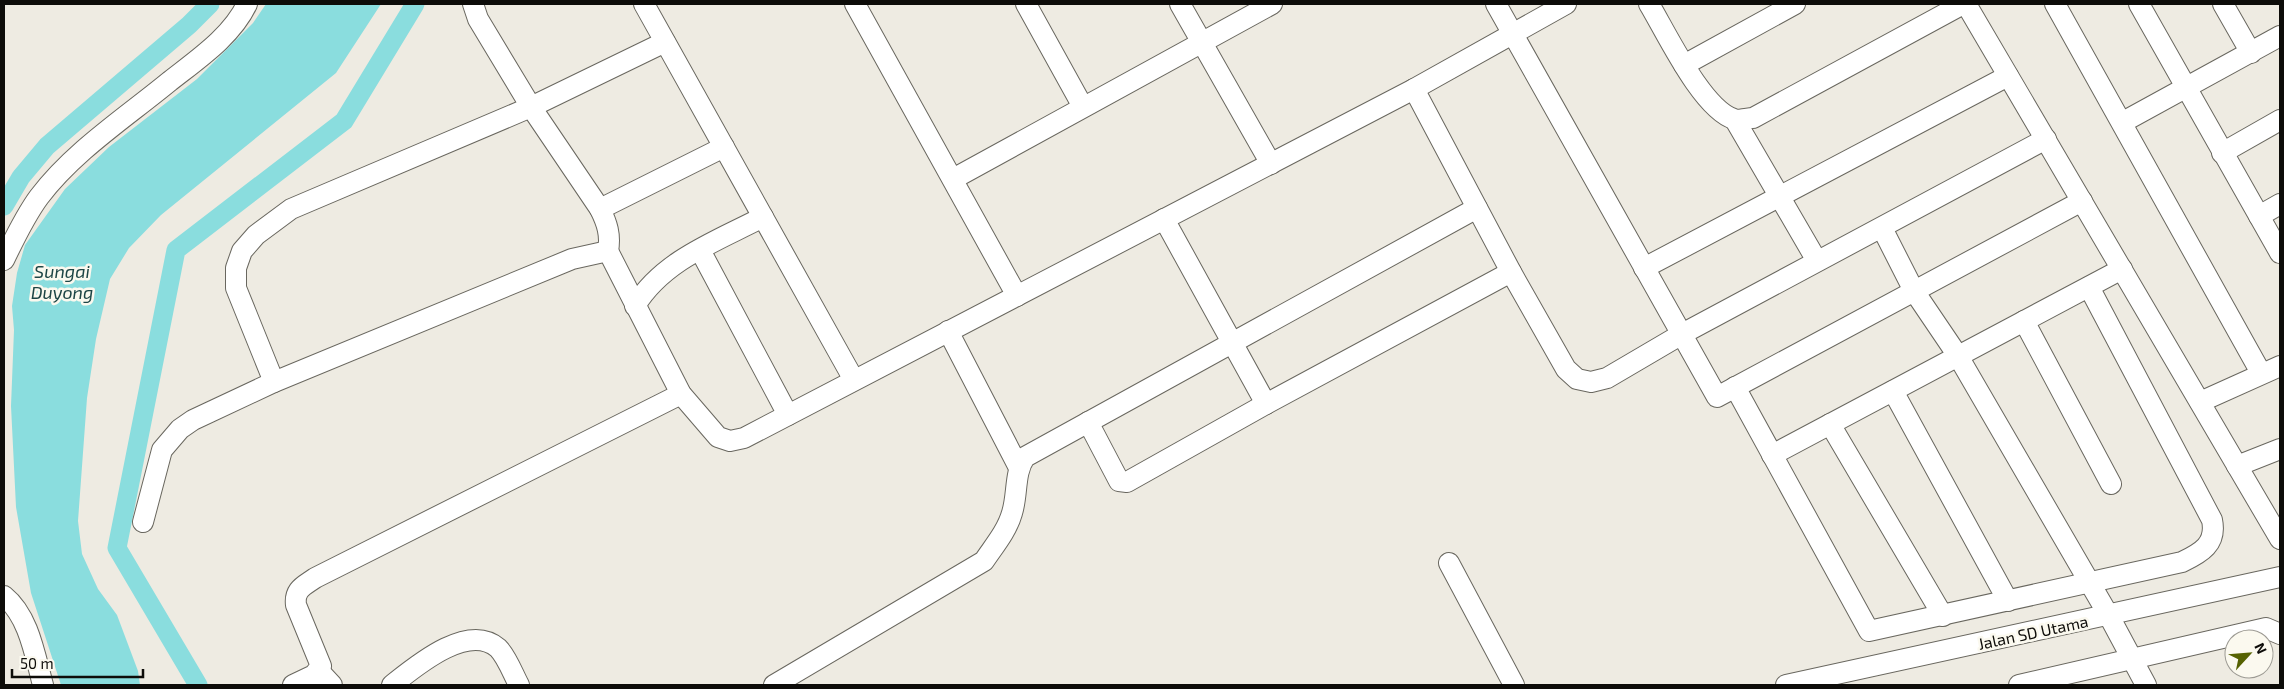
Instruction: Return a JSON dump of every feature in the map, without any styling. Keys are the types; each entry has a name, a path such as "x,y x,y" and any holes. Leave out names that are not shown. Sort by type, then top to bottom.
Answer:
{"street":[{"path":"4,260 13,240 39,198 71,161 214,46 243,13 247,4"},
{"path":"472,4 478,19 531,107 600,209 607,223 610,238 608,251 681,394 718,437 730,441 744,438 1271,164 1414,89 1566,4"},
{"path":"644,4 854,380"},
{"path":"855,4 1017,296"},
{"path":"1026,4 1084,108"},
{"path":"1180,4 1271,164"},
{"path":"953,179 1272,4"},
{"path":"1496,4 1717,397 2082,201"},
{"path":"1649,4 1684,64 1706,97 1720,111 1735,120 1817,261"},
{"path":"1684,64 1795,4"},
{"path":"2056,4 2261,373"},
{"path":"2139,4 2280,253"},
{"path":"2223,4 2251,53"},
{"path":"1735,120 1753,118 1968,5 2280,537"},
{"path":"2122,122 2186,89 2280,36"},
{"path":"274,382 236,288 236,268 242,251 256,235 291,209 531,107 665,42"},
{"path":"1644,268 2008,76"},
{"path":"1414,89 1511,272 1566,369 1577,379 1592,382 1607,378 1682,334 2046,139"},
{"path":"2222,153 2280,120"},
{"path":"600,209 724,147"},
{"path":"2259,216 2280,204"},
{"path":"774,685 984,561 998,542 1012,514 1018,466 1025,457 1477,208"},
{"path":"635,306 645,290 660,275 700,250 763,217"},
{"path":"1164,219 1266,404"},
{"path":"1882,228 1914,291 1958,356 2109,616 2146,685"},
{"path":"700,250 788,415"},
{"path":"143,522 162,450 170,439 193,420 274,382 572,260 608,251"},
{"path":"1772,455 2122,269"},
{"path":"1088,422 1119,481 1127,482 1136,479 1266,404 1511,272"},
{"path":"1735,387 1869,631 2182,562 2205,549 2212,540 2214,530 2207,508 2089,287"},
{"path":"2024,321 2111,484"},
{"path":"948,331 1018,466"},
{"path":"2200,402 2280,366"},
{"path":"1893,390 2008,601"},
{"path":"293,685 325,678 296,605 295,596 298,590 315,578 681,394"},
{"path":"1830,424 1943,616"},
{"path":"2237,466 2280,450"},
{"path":"1449,563 1514,685"},
{"name":"Jalan SD Utama","path":"1786,685 2109,616 2280,577"},
{"path":"4,596 27,628 43,685"},
{"path":"2019,685 2266,628 2280,634"},
{"path":"392,685 458,641 471,640 487,642 499,649 519,685"}],"water":[{"name":"Sungai Duyong","path":"266,4 381,4 336,73 161,215 129,248 110,279 96,339 87,398 78,521 82,554 98,589 117,615 138,671 140,685 61,685 31,593 16,507 11,406 14,330 12,306 17,273 25,245 65,189 109,147 197,79 253,23"}],"waterway":[{"path":"4,206 21,177 47,146 189,25 210,4"},
{"path":"198,685 117,548 176,250 344,121 415,4"}]}
